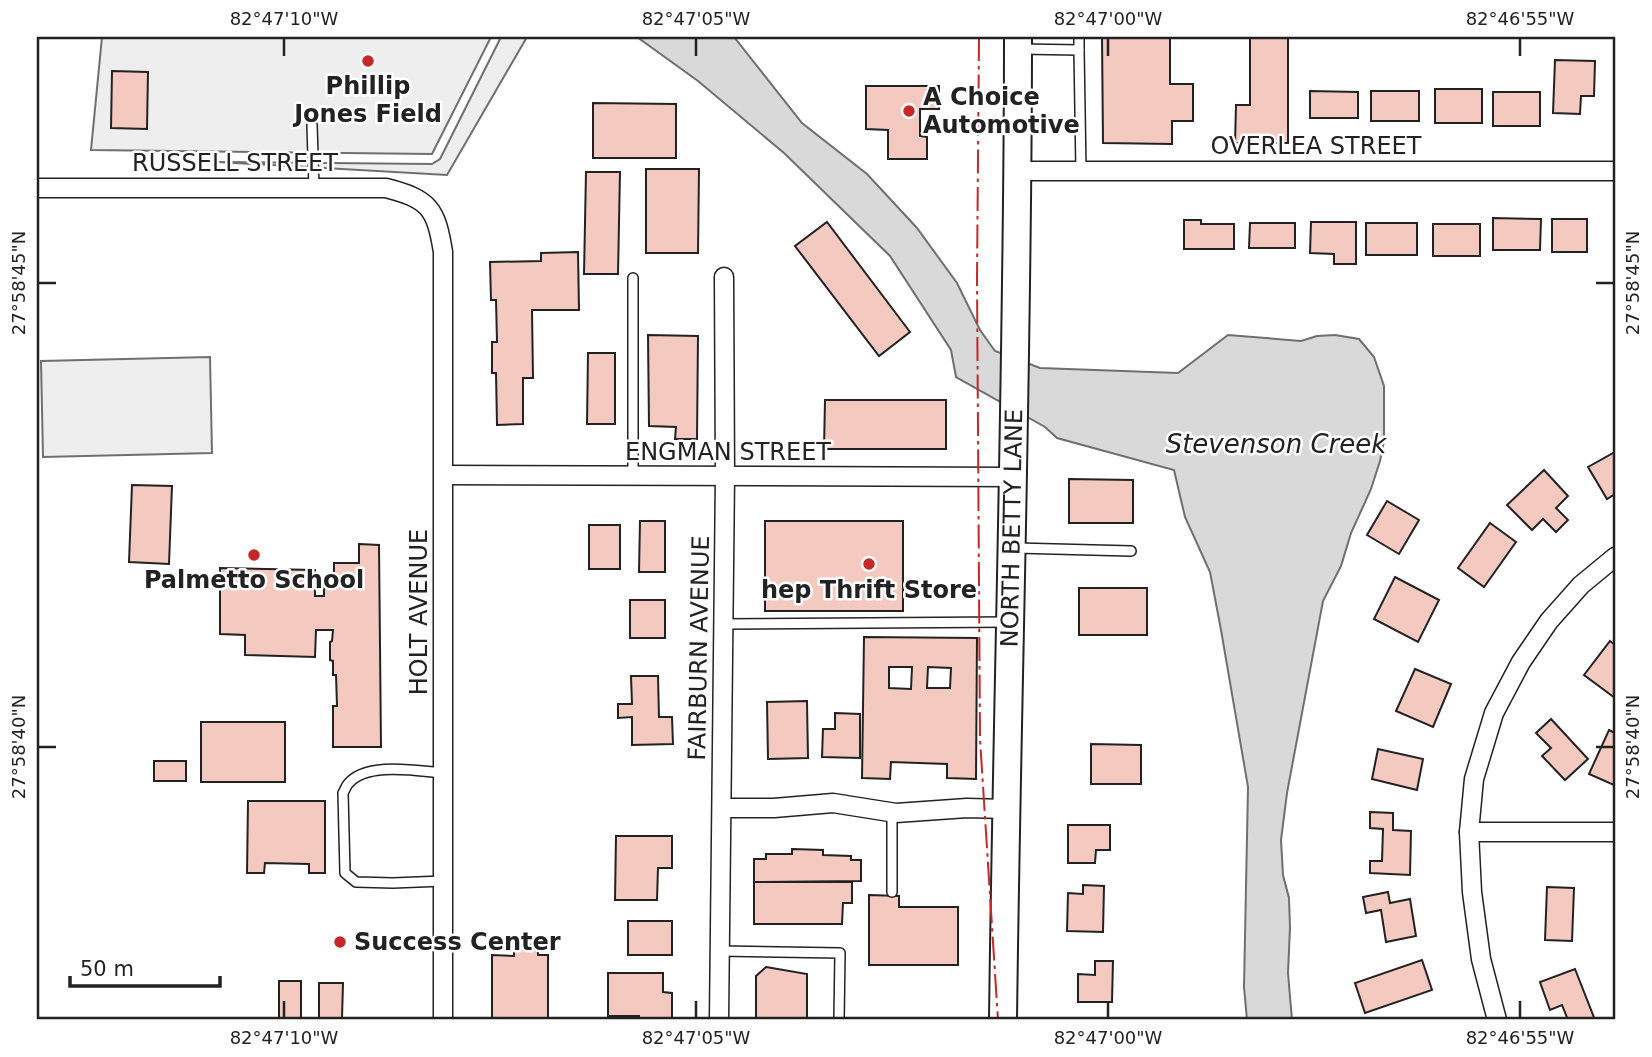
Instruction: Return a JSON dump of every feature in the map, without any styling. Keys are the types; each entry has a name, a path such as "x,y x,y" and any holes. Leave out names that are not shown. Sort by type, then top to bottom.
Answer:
{"street":[{"name":"NORTH BETTY LANE","path":"1003,1020 1018,43"},
{"name":"OVERLEA STREET","path":"1017,171 1615,171"},
{"name":"RUSSELL STREET","path":"37,188 386,188 410,194 429,207"},
{"name":"HOLT AVENUE","path":"429,207 439,226 443,252 443,1020"},
{"name":"FAIRBURN AVENUE","path":"719,1020 725,476 724,277"},
{"name":"ENGMAN STREET","path":"444,475 1013,477"},
{"path":"1497,1020 1481,959 1472,891 1469,832 1474,779 1494,713 1521,662 1549,621 1581,585 1615,557"},
{"path":"722,808 774,808 833,803 892,812 1005,809"},
{"path":"1469,832 1615,832"}],"lane":[{"path":"1079,37 1082,171"},
{"path":"1018,43 1079,50"},
{"path":"312,125 314,188"},
{"path":"633,278 633,476"},
{"path":"1011,548 1131,551"},
{"path":"723,624 1009,622"},
{"path":"443,881 356,882 345,873 343,793 349,783 359,775 372,770 444,773"},
{"path":"892,812 892,892"},
{"path":"720,951 840,953 839,1020"}],"shaded area":[{"path":"102,37 491,37 432,154 91,150"},
{"path":"501,37 527,37 447,175 218,162 432,164 440,159"},
{"path":"210,357 212,453 43,457 41,361"}],"water":[{"name":"Stevenson Creek","path":"637,37 734,37 802,123 867,174 917,228 957,283 980,330 995,351 1040,368 1178,373 1228,335 1301,341 1317,336 1335,335 1359,339 1374,357 1384,386 1384,441 1371,489 1351,533 1341,566 1323,601 1287,793 1281,840 1283,875 1289,898 1288,973 1292,1020 1247,1020 1244,987 1248,787 1210,572 1185,517 1174,470 1057,438 1045,427 956,377 951,350 890,256 784,153 698,81"}],"building":[{"path":"1102,37 1170,37 1170,84 1193,84 1193,121 1172,121 1172,144 1103,143"},
{"path":"1250,37 1288,37 1288,143 1235,143 1236,105 1250,105"},
{"path":"1555,60 1595,61 1594,96 1581,96 1580,114 1553,113"},
{"path":"112,71 148,72 147,129 111,128"},
{"path":"866,86 939,86 939,109 920,109 920,136 927,137 927,159 888,159 888,130 866,129"},
{"path":"1435,89 1482,89 1482,123 1435,123"},
{"path":"1310,91 1358,92 1358,118 1310,118"},
{"path":"1371,91 1419,91 1419,121 1371,121"},
{"path":"1493,92 1540,92 1540,126 1493,126"},
{"path":"593,103 676,104 676,158 593,158"},
{"path":"646,169 699,169 698,253 646,253"},
{"path":"586,172 620,172 618,274 584,274"},
{"path":"1493,218 1541,219 1540,250 1493,250"},
{"path":"1552,219 1587,219 1587,252 1552,252"},
{"path":"1184,220 1201,220 1201,224 1234,224 1234,249 1184,249"},
{"path":"827,222 910,332 879,356 795,246"},
{"path":"1311,222 1356,222 1356,264 1334,264 1334,254 1310,253"},
{"path":"1250,223 1295,223 1295,248 1249,248"},
{"path":"1366,223 1417,223 1417,255 1366,255"},
{"path":"1433,224 1480,224 1480,256 1433,256"},
{"path":"578,252 579,310 532,310 533,378 523,378 523,424 497,425 496,373 492,373 492,342 497,342 496,300 491,300 490,262 541,261 541,253"},
{"path":"648,335 698,336 697,439 675,439 676,427 649,426"},
{"path":"588,353 615,353 615,424 587,424"},
{"path":"825,400 946,400 946,449 824,449"},
{"path":"1615,452 1615,494 1607,499 1588,467"},
{"path":"1544,470 1568,496 1556,508 1568,520 1556,532 1543,519 1532,530 1507,505"},
{"path":"1069,479 1133,480 1133,523 1069,523"},
{"path":"132,485 172,486 169,564 129,562"},
{"path":"1387,501 1419,520 1399,554 1367,535"},
{"path":"640,521 665,521 665,572 639,572"},
{"path":"765,521 903,521 903,611 765,611"},
{"path":"1490,523 1516,542 1484,587 1458,568"},
{"path":"589,525 620,525 620,569 589,569"},
{"path":"359,544 379,545 381,747 333,747 333,706 337,706 336,675 333,675 333,661 330,660 333,630 316,630 315,657 245,655 245,635 220,634 220,568 315,570 315,596 324,596 324,578 334,578 334,563 359,563"},
{"path":"1395,577 1439,600 1418,642 1374,619"},
{"path":"1079,588 1147,588 1147,635 1079,635"},
{"path":"630,600 665,600 665,638 630,638"},
{"path":"864,637 977,638 976,779 947,778 947,764 891,762 890,779 862,778","holes":["889,667 912,667 911,689 889,688","928,667 951,668 950,688 927,688"]},
{"path":"1610,641 1615,645 1615,698 1584,675"},
{"path":"1415,669 1451,684 1433,727 1396,711"},
{"path":"631,676 658,676 659,717 672,717 673,744 632,745 632,717 618,718 618,704 632,704"},
{"path":"807,701 808,758 768,759 767,702"},
{"path":"835,713 860,714 860,758 822,757 823,729 835,729"},
{"path":"1551,719 1588,759 1565,780 1542,756 1551,748 1536,733"},
{"path":"201,722 285,722 285,782 201,782"},
{"path":"1609,730 1615,733 1614,785 1589,774"},
{"path":"1091,744 1141,745 1141,784 1091,784"},
{"path":"1378,749 1423,759 1417,790 1372,779"},
{"path":"154,761 186,761 186,781 154,781"},
{"path":"248,801 325,801 325,873 309,873 309,864 265,863 264,873 247,873"},
{"path":"1370,812 1393,813 1393,830 1411,831 1410,875 1370,873 1370,861 1382,861 1383,829 1370,828"},
{"path":"1068,825 1110,825 1110,850 1096,850 1095,863 1068,863"},
{"path":"616,836 672,836 672,868 658,868 657,900 615,900"},
{"path":"792,849 823,850 823,855 851,856 851,860 861,860 861,881 754,882 754,859 766,859 766,854 792,854"},
{"path":"754,882 852,882 852,903 843,903 842,924 754,924"},
{"path":"1083,885 1104,886 1103,932 1067,931 1068,893 1083,894"},
{"path":"1547,887 1574,888 1572,941 1545,940"},
{"path":"1388,892 1390,903 1410,899 1416,936 1386,942 1381,910 1366,913 1363,897"},
{"path":"869,895 899,896 899,907 958,907 958,965 869,965"},
{"path":"628,921 672,921 672,955 628,955"},
{"path":"514,944 538,945 538,955 548,955 548,1020 492,1020 492,955 514,956"},
{"path":"1422,960 1432,990 1365,1013 1355,983"},
{"path":"1095,961 1113,961 1112,1002 1078,1002 1078,974 1095,975"},
{"path":"766,967 807,974 807,1020 756,1020 756,976"},
{"path":"1575,969 1595,1020 1568,1020 1562,1005 1550,1010 1540,982"},
{"path":"608,973 663,973 663,992 672,993 672,1020 608,1016"},
{"path":"279,981 301,981 301,1020 279,1020"},
{"path":"319,983 343,983 342,1018 319,1018"}],"power":[{"path":"979,37 977,279 980,739 998,1020"}],"place":[{"name":"Phillip Jones Field","path":"368,61"},
{"name":"A Choice Automotive","path":"909,111"},
{"name":"Palmetto School","path":"254,555"},
{"name":"hep Thrift Store","path":"869,564"},
{"name":"Success Center","path":"340,942"}]}
